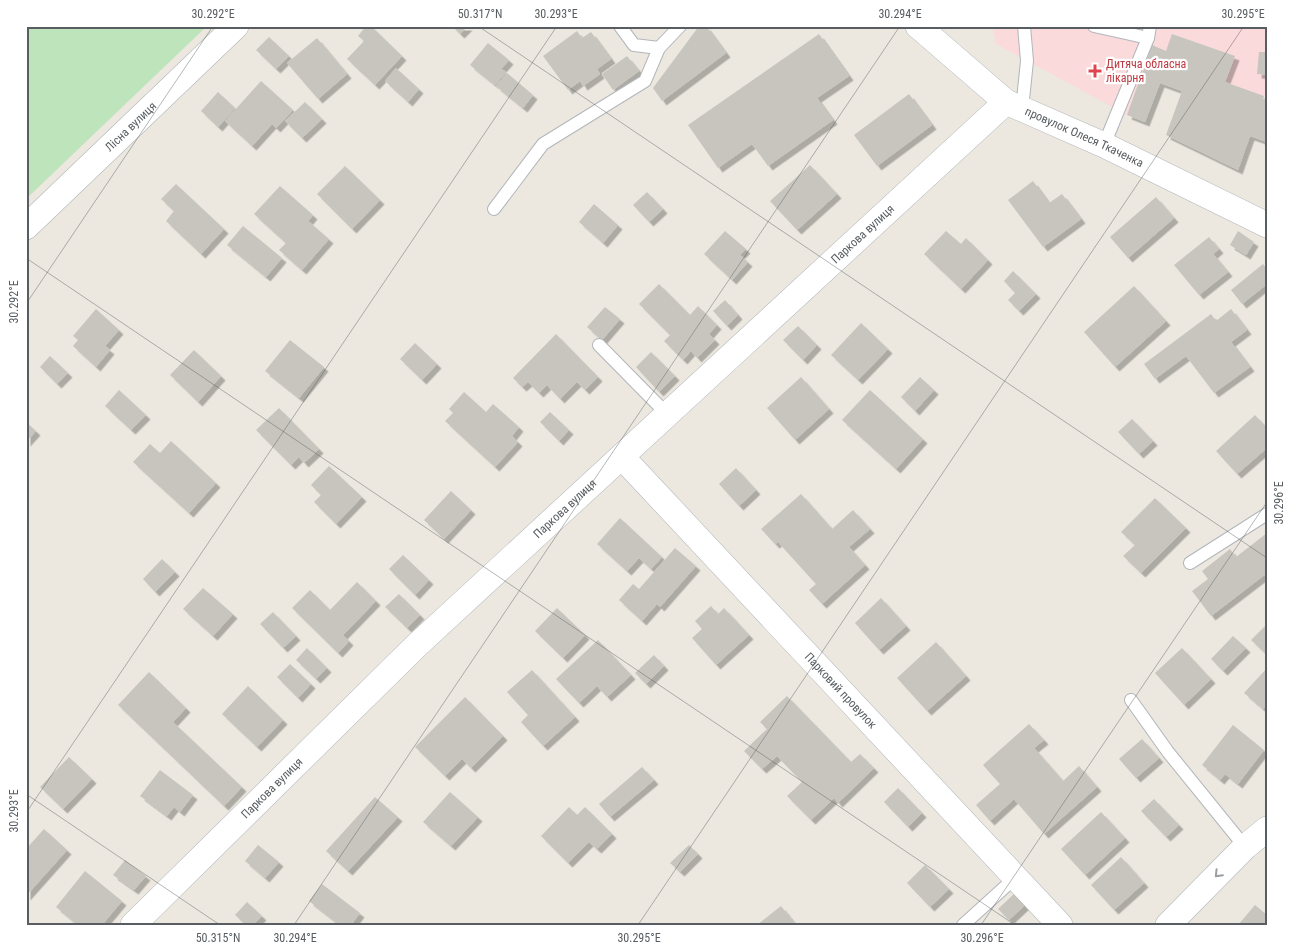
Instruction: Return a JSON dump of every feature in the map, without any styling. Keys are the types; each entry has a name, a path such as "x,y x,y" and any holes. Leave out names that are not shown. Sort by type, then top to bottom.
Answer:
{"street":[{"name":"Лісна вулиця","path":"26,227 236,26"},
{"name":"провулок Олеся Ткаченка","path":"918,26 1014,106 1104,145 1267,225"},
{"name":"Паркова вулиця","path":"133,925 416,646 668,415 1014,106"},
{"name":"Парковий провулок","path":"622,457 1060,925"},
{"path":"1168,925 1245,847 1267,829"}],"lane":[{"path":"620,26 634,45 658,48"},
{"path":"494,208 543,144 645,81 658,48 680,26"},
{"path":"1014,106 1027,61 1024,26"},
{"path":"1094,26 1149,32 1104,145"},
{"path":"599,345 668,415"},
{"path":"1190,563 1267,514"},
{"path":"1131,700 1168,752 1245,847"},
{"path":"963,925 1016,878"}],"shaded area":[{"name":"Дитяча обласна лікарня","path":"992,26 1267,26 1267,97 1225,82 1234,56 1173,34 1166,51 1152,46 1127,115 996,44"}],"green space":[{"path":"26,26 207,26 26,199"}],"building":[{"path":"366,26 371,26 402,56 375,85 347,59 364,41 358,36"},
{"path":"452,26 468,26 460,34"},
{"path":"699,26 706,26 726,53 662,101 653,88"},
{"path":"577,31 582,38 591,32 611,59 597,69 600,74 583,86 580,81 568,90 543,56"},
{"path":"819,34 849,76 817,98 833,120 768,166 752,144 718,168 688,125"},
{"path":"1172,34 1235,56 1225,82 1264,96 1263,99 1267,100 1267,142 1250,136 1238,170 1166,135 1182,91 1160,83 1145,122 1127,115 1152,45 1166,51"},
{"path":"269,37 289,56 276,69 256,50"},
{"path":"317,38 347,74 318,99 287,63"},
{"path":"488,43 509,60 501,69 506,72 495,85 470,65"},
{"path":"1259,52 1267,52 1267,75 1257,74"},
{"path":"627,56 639,71 613,90 602,74"},
{"path":"396,68 419,89 408,102 385,81"},
{"path":"507,73 533,95 523,108 496,86"},
{"path":"261,81 293,110 276,128 272,124 252,146 225,121"},
{"path":"218,92 235,108 218,127 201,111"},
{"path":"909,94 932,125 877,166 854,135"},
{"path":"305,102 322,119 302,138 285,121"},
{"path":"810,165 837,194 797,230 770,201"},
{"path":"345,166 380,200 352,229 317,194"},
{"path":"1033,181 1049,203 1062,194 1081,219 1043,247 1008,200"},
{"path":"176,184 224,229 201,254 166,221 174,211 161,199"},
{"path":"280,186 313,215 308,221 329,239 302,270 279,250 286,243 254,214"},
{"path":"647,192 663,209 649,222 633,205"},
{"path":"1156,197 1174,218 1128,258 1110,237"},
{"path":"594,204 618,225 603,243 579,222"},
{"path":"243,226 282,258 266,277 227,245"},
{"path":"725,231 746,249 740,255 748,262 732,280 704,254"},
{"path":"946,231 961,244 966,238 988,260 961,289 924,254"},
{"path":"1238,231 1254,242 1246,255 1230,245"},
{"path":"1209,237 1219,249 1213,254 1228,272 1199,295 1174,265"},
{"path":"1263,264 1267,269 1267,284 1242,304 1231,290"},
{"path":"1013,271 1036,294 1019,311 1008,300 1015,293 1004,281"},
{"path":"659,284 690,315 698,306 717,325 709,334 715,340 697,358 691,351 683,360 664,341 670,335 639,304"},
{"path":"1134,286 1166,321 1115,367 1084,332"},
{"path":"725,300 738,315 727,326 713,311"},
{"path":"605,307 620,319 602,340 587,327"},
{"path":"96,309 119,330 105,346 110,350 96,367 73,346 78,340 73,336"},
{"path":"1231,309 1247,330 1231,342 1250,367 1214,393 1186,356 1155,379 1144,364 1211,314 1216,321"},
{"path":"861,323 888,349 858,380 831,355"},
{"path":"798,326 817,345 803,360 783,340"},
{"path":"556,334 598,377 585,390 577,382 560,399 547,385 539,393 528,382 522,387 513,378"},
{"path":"290,340 324,367 299,398 265,371"},
{"path":"415,343 437,364 422,380 400,359"},
{"path":"194,350 221,376 198,402 170,375"},
{"path":"651,352 675,376 659,392 636,367"},
{"path":"50,356 68,373 57,384 40,367"},
{"path":"801,377 829,409 795,440 767,408"},
{"path":"920,377 934,390 915,411 901,397"},
{"path":"119,390 146,415 131,430 105,406"},
{"path":"870,390 923,439 896,469 842,420"},
{"path":"464,392 486,412 493,404 519,427 512,436 518,442 495,467 445,421 453,413 449,409"},
{"path":"279,408 319,449 304,463 299,457 291,465 256,430"},
{"path":"550,412 569,430 559,441 540,422"},
{"path":"1255,415 1267,428 1267,448 1237,474 1216,451"},
{"path":"1132,419 1153,441 1139,454 1118,432"},
{"path":"26,422 36,431 26,442"},
{"path":"171,441 216,483 189,513 133,462 150,444 160,453"},
{"path":"329,466 362,497 336,524 314,502 321,495 311,485"},
{"path":"736,468 756,490 739,506 719,484"},
{"path":"451,491 471,510 444,539 424,520"},
{"path":"801,494 832,529 853,510 870,529 849,547 865,565 822,604 809,590 816,584 778,542 775,544 761,529"},
{"path":"1155,498 1186,528 1141,573 1123,556 1135,545 1121,532"},
{"path":"620,518 662,557 651,569 639,558 627,571 597,544"},
{"path":"1267,533 1267,573 1211,616 1192,591 1208,579 1202,571 1230,549 1236,557"},
{"path":"675,548 696,566 660,607 657,604 642,621 619,600 633,584 639,589"},
{"path":"403,555 429,580 415,595 389,569"},
{"path":"162,559 175,572 155,592 143,579"},
{"path":"357,582 376,601 343,635 349,641 338,653 292,608 310,590 330,610"},
{"path":"203,588 233,614 213,636 183,609"},
{"path":"399,594 420,615 407,628 385,607"},
{"path":"881,598 906,626 879,650 855,623"},
{"path":"711,606 718,614 724,608 749,635 716,665 692,638 702,629 695,621"},
{"path":"557,608 585,635 563,658 535,631"},
{"path":"273,612 296,636 283,648 260,624"},
{"path":"1267,624 1267,655 1251,640"},
{"path":"1233,636 1246,648 1223,671 1211,659"},
{"path":"598,640 631,675 607,697 597,686 579,703 556,679"},
{"path":"936,642 966,676 927,711 897,678"},
{"path":"307,648 327,668 316,679 296,660"},
{"path":"1182,648 1211,679 1184,705 1155,673"},
{"path":"654,655 664,666 646,684 635,673"},
{"path":"290,664 311,684 298,698 277,677"},
{"path":"1267,668 1267,705 1263,709 1244,693"},
{"path":"532,670 575,717 543,746 521,722 528,715 507,692"},
{"path":"149,672 186,708 173,722 242,787 224,806 118,705"},
{"path":"248,686 283,720 257,747 222,714"},
{"path":"787,696 851,762 860,754 874,768 838,803 834,798 811,820 787,796 802,782 777,756 762,769 744,751 767,729 760,722"},
{"path":"465,697 503,736 471,768 462,759 445,776 415,747"},
{"path":"1029,724 1044,740 1034,748 1063,781 1079,766 1097,787 1044,834 1014,799 990,821 976,805 1000,784 983,765"},
{"path":"1233,725 1264,750 1238,784 1225,774 1220,780 1202,765"},
{"path":"1142,739 1159,758 1136,778 1119,759"},
{"path":"69,757 92,779 63,809 40,787"},
{"path":"642,767 654,780 610,817 599,804"},
{"path":"160,770 193,795 180,812 174,807 167,816 140,796"},
{"path":"898,788 922,813 908,827 884,802"},
{"path":"450,792 478,817 451,846 423,822"},
{"path":"375,797 398,817 348,871 326,851"},
{"path":"1154,799 1179,825 1166,837 1141,811"},
{"path":"569,807 577,815 585,807 612,834 597,849 589,842 568,863 541,836"},
{"path":"1101,812 1125,838 1085,875 1061,849"},
{"path":"44,829 67,850 26,896 26,849"},
{"path":"258,845 279,862 265,878 245,861"},
{"path":"689,845 698,854 680,872 670,863"},
{"path":"1121,857 1144,883 1114,910 1091,885"},
{"path":"125,860 146,876 134,890 113,875"},
{"path":"925,865 949,889 930,907 907,883"},
{"path":"85,871 122,901 102,925 78,925 56,907"},
{"path":"322,884 360,913 351,925 340,925 309,901"},
{"path":"1015,893 1026,904 1009,920 998,909"},
{"path":"247,902 262,916 253,925 246,925 235,915"},
{"path":"1255,905 1267,915 1267,925 1238,925"},
{"path":"781,906 796,925 757,925"}],"place":[{"name":"Дитяча обласна лікарня","path":"1095,71"}]}
